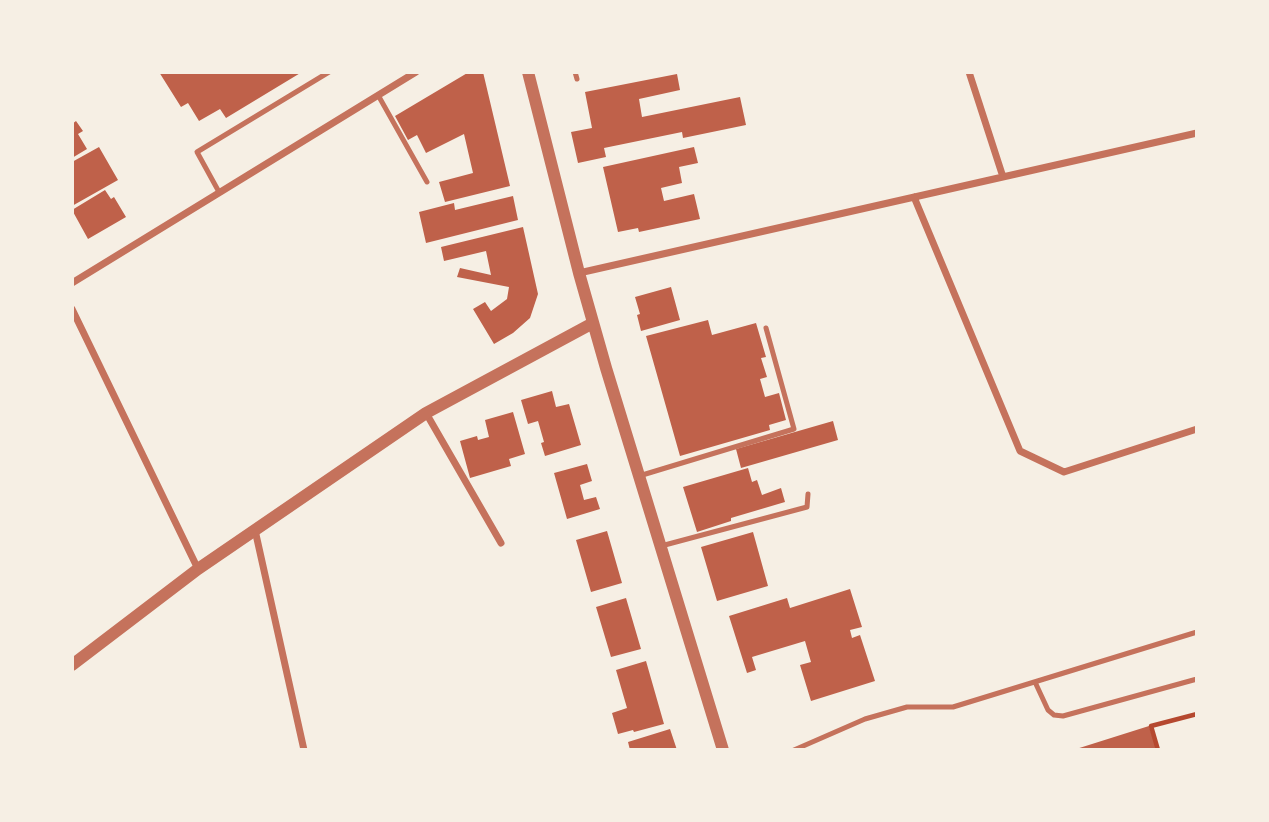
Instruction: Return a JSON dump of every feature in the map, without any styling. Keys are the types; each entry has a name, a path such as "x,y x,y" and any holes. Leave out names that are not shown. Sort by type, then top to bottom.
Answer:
{"street":[{"path":"72,283 416,72"},
{"path":"528,72 593,323 723,750"},
{"path":"969,72 1003,177"},
{"path":"579,273 1197,133"},
{"path":"914,197 1020,451 1064,472 1197,429"},
{"path":"72,309 198,569"},
{"path":"72,665 198,569 426,413 593,323"},
{"path":"426,413 501,542"},
{"path":"255,529 304,750"}],"lane":[{"path":"219,192 197,152 329,72"},
{"path":"377,95 428,182"},
{"path":"639,476 794,429 766,328"},
{"path":"661,546 807,507 808,494"},
{"path":"794,750 865,719 907,707 953,707 1197,632"},
{"path":"1035,682 1048,709 1054,715 1063,716 1197,679"}],"path":[{"path":"1158,750 1151,726 1197,714"}],"building":[{"path":"159,72 302,72 226,118 220,109 199,121 188,103 181,107"},
{"path":"469,72 483,72 510,186 445,202 439,182 473,173 464,134 426,153 417,135 408,140 395,116"},
{"path":"677,74 680,90 639,99 642,117 740,97 746,125 683,138 682,132 604,148 606,157 578,163 571,132 592,128 585,92"},
{"path":"76,121 83,131 78,134 87,149 72,158 72,124"},
{"path":"99,147 118,180 72,206 72,162"},
{"path":"694,147 698,163 679,167 682,183 661,188 664,201 694,194 700,219 639,232 638,228 618,232 603,167"},
{"path":"105,190 111,199 114,197 126,217 88,239 72,210"},
{"path":"513,196 518,220 426,243 419,212 454,203 455,210"},
{"path":"523,227 538,294 530,318 513,333 494,344 473,309 485,302 491,311 507,299 509,287 457,277 460,268 491,275 486,251 444,261 441,247"},
{"path":"671,287 680,320 641,331 635,297"},
{"path":"708,320 712,335 756,323 766,357 761,358 767,377 760,379 765,397 779,393 786,420 769,425 770,430 680,456 646,336"},
{"path":"552,391 556,407 569,404 581,445 545,456 538,421 528,424 521,400"},
{"path":"513,412 525,454 509,459 511,466 470,478 460,441 477,436 478,440 489,437 485,420"},
{"path":"833,421 838,440 741,468 736,449"},
{"path":"587,464 592,481 580,485 584,500 596,497 600,509 567,519 554,473"},
{"path":"748,468 752,482 757,480 762,495 781,488 785,502 731,518 731,521 697,532 683,487"},
{"path":"607,531 622,583 591,592 576,540"},
{"path":"753,532 768,586 717,601 701,547"},
{"path":"850,589 862,627 850,630 852,638 860,635 875,681 811,701 800,665 811,662 805,641 752,657 756,670 747,673 729,616 787,598 790,608"},
{"path":"626,598 641,649 611,657 596,607"},
{"path":"646,661 664,724 618,734 612,713 627,708 616,670"},
{"path":"1149,726 1157,750 1073,750"},
{"path":"670,729 677,750 630,750 628,742"}]}
